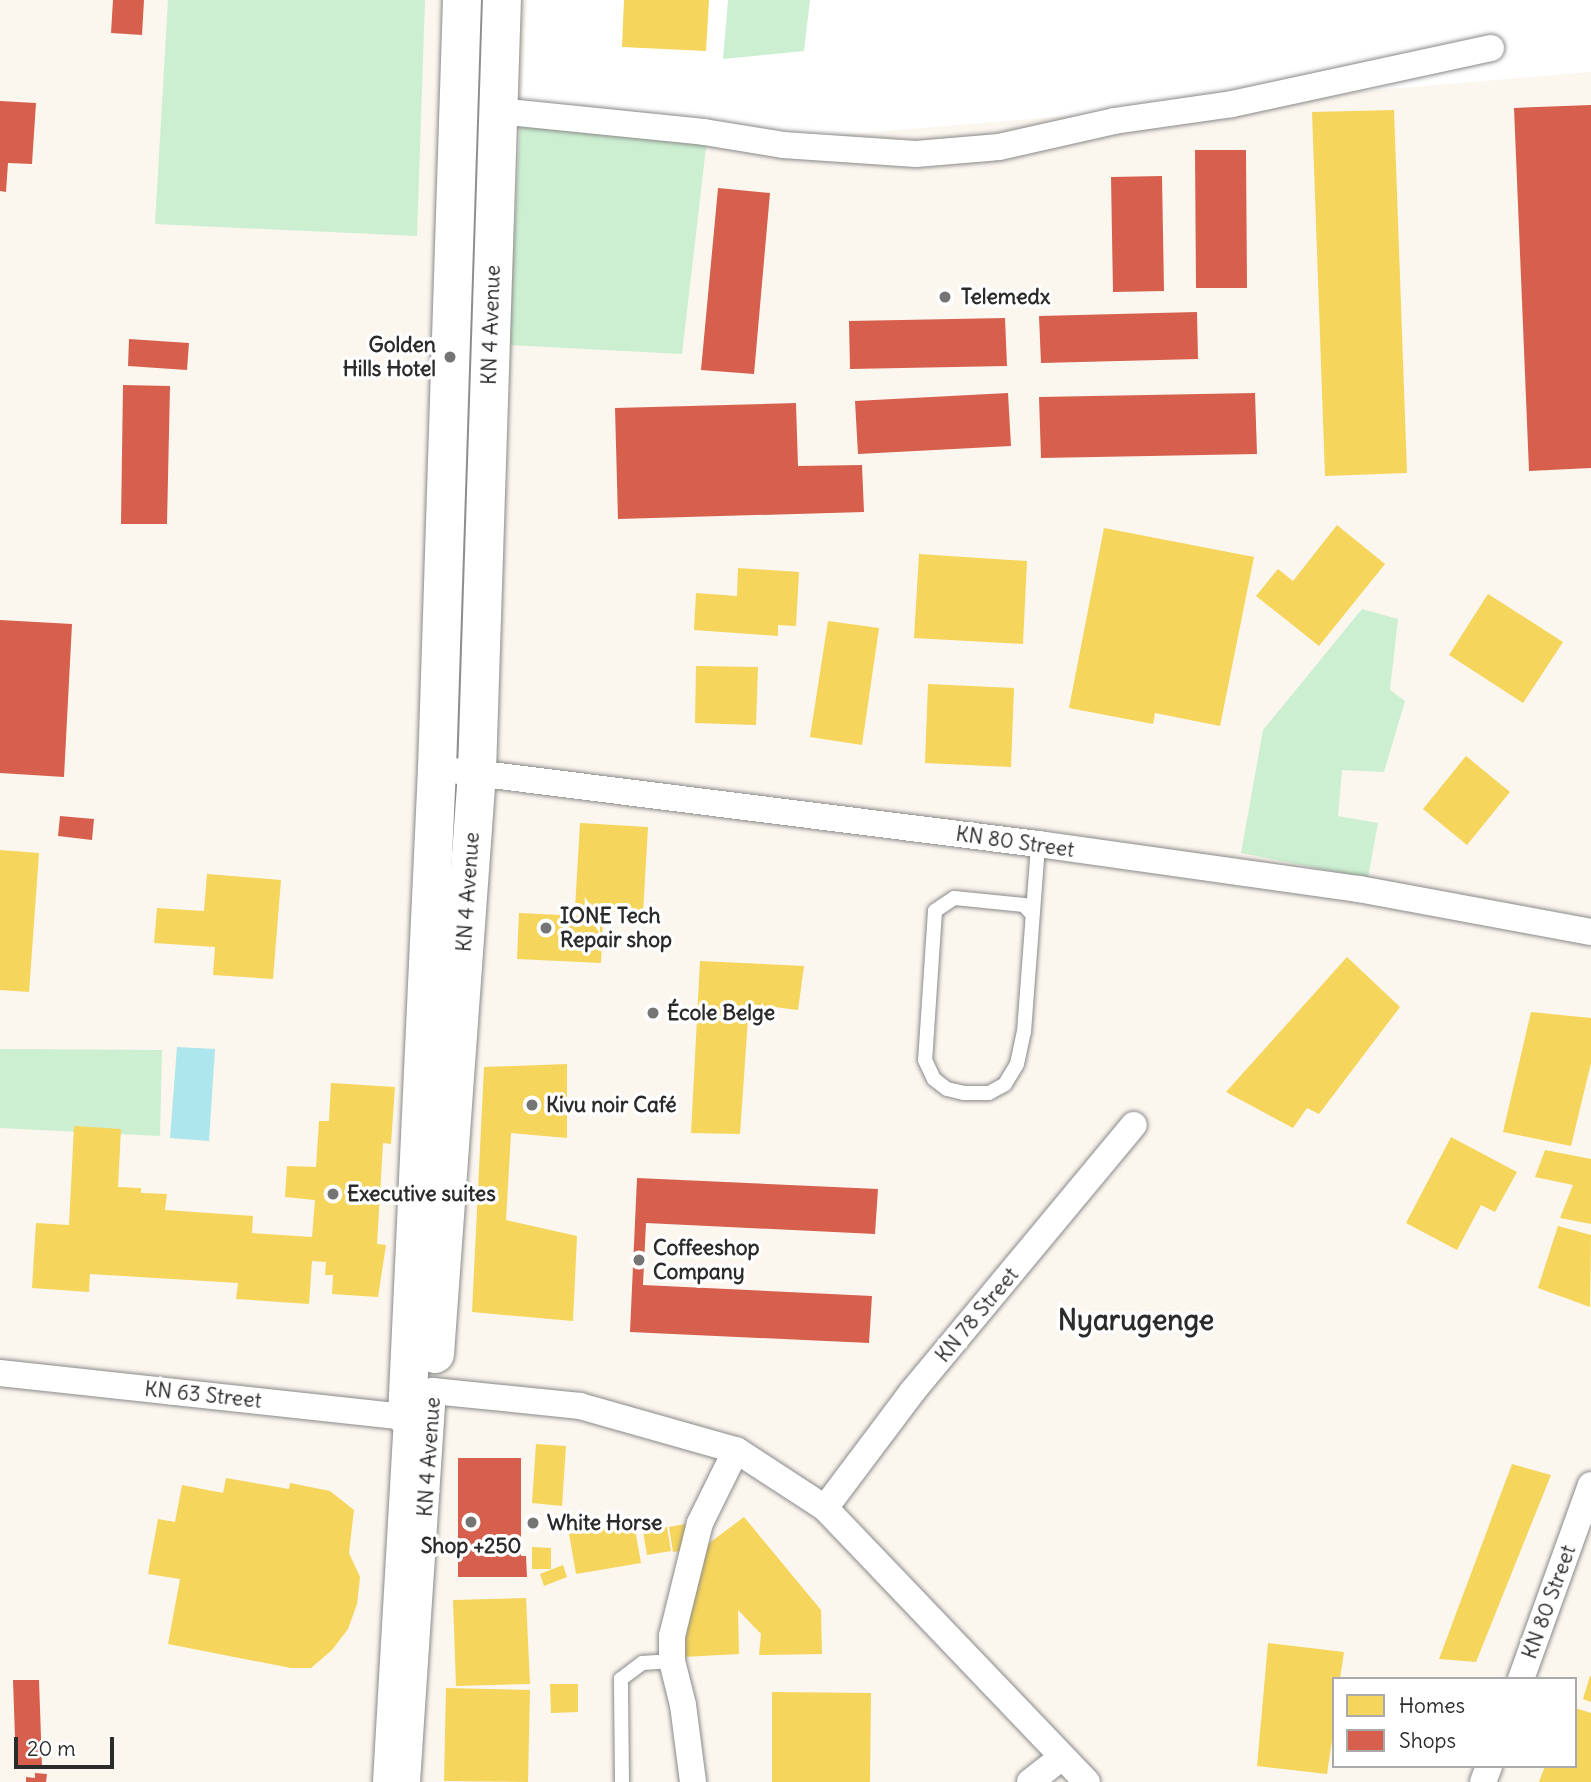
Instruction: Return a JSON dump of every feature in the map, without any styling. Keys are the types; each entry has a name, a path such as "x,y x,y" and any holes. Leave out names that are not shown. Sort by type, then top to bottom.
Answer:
{"street":[{"name":"KN 4 Avenue","path":"407,1782 462,0"},
{"name":"KN 4 Avenue","path":"420,1404 477,772 502,0"},
{"path":"498,111 704,131 783,145 916,154 999,147 1114,121 1231,104 1491,48"},
{"name":"KN 80 Street","path":"437,769 1038,844 1359,889 1591,932"},
{"name":"KN 78 Street","path":"825,1508 912,1392 1133,1125"},
{"name":"KN 63 Street","path":"0,1373 420,1404"},
{"path":"386,1782 420,1404 580,1406 736,1450 825,1508 1061,1758 1087,1782"},
{"path":"693,1782 683,1705 672,1661 672,1636 700,1523 736,1450"},
{"name":"KN 80 Street","path":"1522,1677 1591,1485"},
{"path":"1030,1782 1061,1758"}],"lane":[{"path":"1032,914 1024,905 954,898 934,911 925,1060 933,1079 947,1089 964,1093 989,1093 1005,1084 1017,1064 1024,1032 1038,844"},
{"path":"622,1782 621,1679 642,1663 672,1661"}],"shaded area":[{"path":"0,0 527,0 519,162 1591,72 1591,1782 0,1782"}],"green space":[{"path":"168,0 425,0 417,236 155,224"},
{"path":"728,0 810,0 804,51 723,59"},
{"path":"520,122 707,139 682,354 509,345"},
{"path":"1362,609 1398,619 1390,690 1405,701 1384,772 1342,770 1338,816 1378,823 1368,878 1241,853 1263,730"},
{"path":"0,1049 162,1050 160,1136 0,1128"}],"water":[{"path":"177,1047 215,1049 209,1141 170,1138"}],"building: Homes":[{"path":"624,0 709,0 706,51 622,47"},
{"path":"1394,110 1407,473 1325,476 1312,112"},
{"path":"1337,525 1385,564 1319,646 1256,596 1278,569 1293,581"},
{"path":"1104,528 1254,557 1220,726 1155,713 1153,724 1069,708"},
{"path":"919,554 1027,561 1023,644 914,638"},
{"path":"738,568 799,572 796,626 778,625 778,636 694,630 696,593 737,596"},
{"path":"1488,594 1563,642 1523,703 1449,655"},
{"path":"828,621 879,628 862,745 810,737"},
{"path":"696,666 758,667 756,725 695,723"},
{"path":"928,684 1014,688 1011,767 925,763"},
{"path":"1466,756 1510,792 1467,845 1423,809"},
{"path":"580,823 648,827 643,913 575,909"},
{"path":"0,850 39,853 29,992 0,990"},
{"path":"207,874 281,880 273,979 213,975 215,947 154,943 157,908 204,911"},
{"path":"519,913 603,917 601,963 517,959"},
{"path":"1347,957 1400,1007 1319,1114 1307,1108 1293,1128 1226,1092"},
{"path":"700,961 804,966 798,1010 749,1004 740,1134 691,1133"},
{"path":"1531,1012 1591,1018 1591,1063 1571,1146 1503,1132"},
{"path":"567,1064 567,1138 511,1133 506,1220 577,1236 573,1321 472,1312 484,1067"},
{"name":"Executive suites","path":"331,1083 395,1087 391,1144 383,1143 377,1244 386,1245 378,1297 332,1294 333,1275 325,1275 326,1262 312,1261 309,1304 236,1299 238,1283 90,1274 89,1292 32,1288 36,1223 69,1225 74,1126 121,1129 118,1187 141,1188 141,1193 167,1194 165,1210 253,1216 252,1233 312,1237 315,1200 285,1197 287,1166 316,1167 319,1121 329,1121"},
{"path":"1451,1137 1517,1172 1495,1212 1481,1205 1457,1250 1406,1223"},
{"path":"1545,1150 1591,1159 1591,1224 1560,1218 1573,1185 1535,1177"},
{"path":"1558,1226 1591,1235 1590,1307 1538,1288"},
{"path":"536,1444 566,1446 562,1506 532,1503"},
{"path":"1512,1464 1551,1475 1476,1662 1439,1659"},
{"path":"226,1478 289,1489 290,1483 330,1491 354,1510 349,1553 360,1577 357,1604 348,1629 332,1650 311,1668 291,1668 168,1644 180,1579 148,1574 158,1519 175,1522 182,1485 223,1493"},
{"path":"744,1517 821,1610 822,1654 759,1655 761,1634 738,1610 739,1654 683,1657 700,1550"},
{"path":"634,1524 641,1563 576,1574 569,1534"},
{"path":"685,1524 689,1550 673,1552 669,1527"},
{"path":"667,1527 671,1551 647,1555 643,1531"},
{"path":"532,1547 551,1548 551,1569 532,1569"},
{"path":"563,1565 567,1577 544,1586 540,1574"},
{"path":"526,1598 530,1684 456,1686 453,1600"},
{"path":"1268,1643 1344,1652 1340,1677 1332,1677 1332,1740 1327,1774 1257,1766"},
{"path":"1591,1676 1591,1702 1583,1699"},
{"path":"550,1684 578,1684 578,1712 551,1713"},
{"path":"446,1688 530,1690 528,1782 444,1781"},
{"path":"772,1692 871,1693 870,1782 772,1782"},
{"path":"1577,1709 1591,1713 1591,1782 1539,1782 1544,1768 1577,1768"}],"building: Shops":[{"path":"113,0 144,0 142,35 111,33"},
{"path":"0,101 36,103 32,164 8,163 6,192 0,191"},
{"path":"1591,105 1591,468 1529,471 1514,108"},
{"path":"1195,150 1246,150 1247,288 1196,288"},
{"path":"1162,176 1164,291 1113,292 1111,177"},
{"path":"718,188 770,193 754,374 701,370"},
{"path":"1197,312 1198,359 1041,363 1039,316"},
{"path":"1005,318 1007,366 850,369 849,321"},
{"path":"129,339 189,343 187,370 128,366"},
{"path":"123,385 170,386 167,524 121,524"},
{"path":"1008,393 1011,446 858,454 855,401"},
{"path":"1255,393 1257,454 1041,458 1039,397"},
{"path":"796,403 798,466 862,465 864,512 618,519 615,408"},
{"path":"0,620 72,624 64,777 0,773"},
{"path":"60,816 94,819 92,840 58,836"},
{"name":"Coffeeshop Company","path":"637,1178 878,1189 875,1234 646,1223 643,1285 872,1296 869,1343 630,1332"},
{"path":"458,1458 521,1458 521,1556 526,1556 527,1577 458,1577"},
{"path":"13,1680 39,1680 42,1766 16,1767"},
{"path":"35,1773 47,1774 46,1782 26,1782 26,1777 35,1778"}],"place":[{"name":"Telemedx","path":"945,297"},
{"name":"Golden Hills Hotel","path":"450,357"},
{"name":"IONE Tech Repair shop","path":"546,928"},
{"name":"École Belge","path":"653,1013"},
{"name":"Kivu noir Café","path":"532,1105"},
{"name":"Executive suites","path":"333,1194"},
{"name":"Coffeeshop Company","path":"639,1260"},
{"name":"Shop +250","path":"471,1522"},
{"name":"White Horse","path":"533,1523"}],"district":[{"name":"Nyarugenge","path":"1136,1320"}]}
